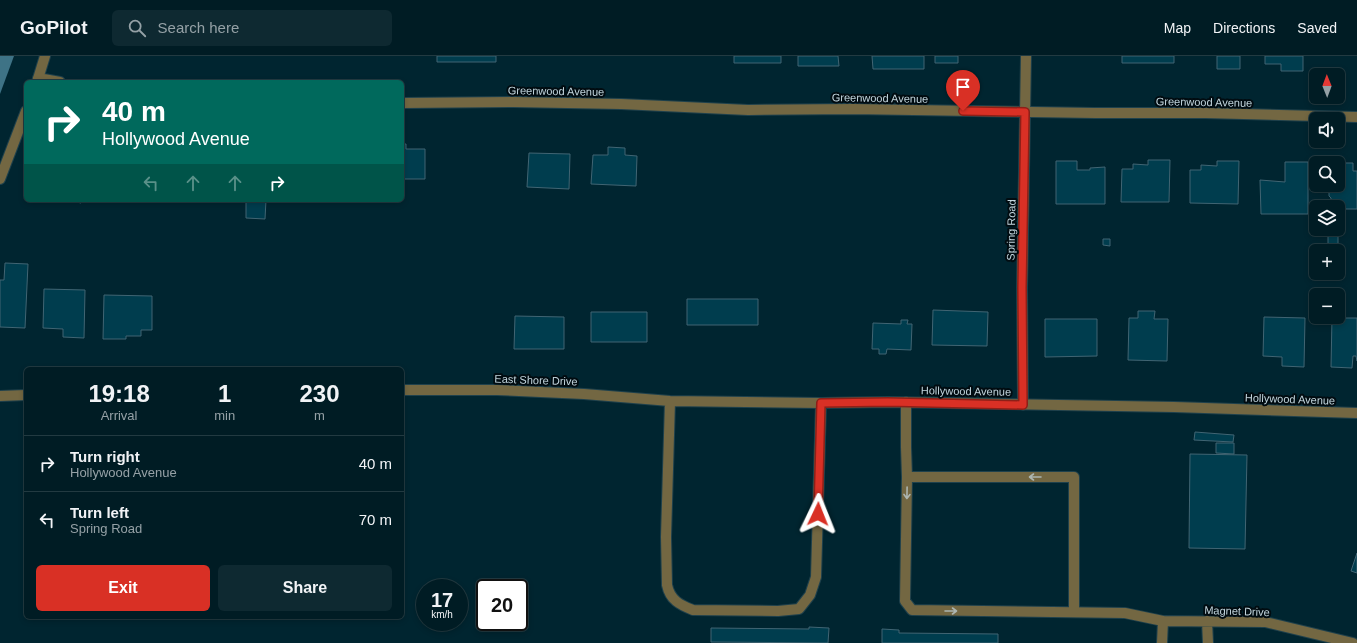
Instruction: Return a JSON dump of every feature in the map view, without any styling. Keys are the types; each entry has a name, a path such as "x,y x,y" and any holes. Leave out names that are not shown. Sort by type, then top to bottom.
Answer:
{"street":[{"path":"38,80 45,56"},
{"name":"Spring Road","path":"1023,405 1022,288 1026,56"},
{"name":"Greenwood Avenue","path":"404,103 513,102 621,104 748,110 853,109 1357,117"},
{"path":"0,180 24,115"},
{"name":"East Shore Drive","path":"404,390 505,390 584,394 670,401"},
{"path":"0,396 24,396"},
{"path":"670,401 666,537 668,591 673,599 682,606 694,610 778,611 799,609 810,595 816,577 821,403"},
{"name":"Hollywood Avenue","path":"670,401 821,403 906,402 1174,407 1357,413"},
{"name":"Magnet Drive","path":"906,402 907,477 904,601 912,610 1125,613 1163,621 1265,622 1354,643"},
{"path":"907,477 1074,477 1074,612"},
{"path":"1162,643 1163,621"},
{"path":"1207,621 1208,643"}],"water":[{"path":"0,56 14,56 0,94"}],"building":[{"path":"437,56 496,56 496,62 437,62"},
{"path":"734,56 781,56 781,63 734,63"},
{"path":"798,56 838,56 839,66 798,66"},
{"path":"872,56 924,56 924,69 873,69"},
{"path":"935,56 958,56 958,63 935,63"},
{"path":"1122,56 1174,56 1174,63 1122,63"},
{"path":"1217,56 1240,56 1240,69 1217,69"},
{"path":"1265,56 1303,56 1303,71 1281,71 1281,64 1265,64"},
{"path":"404,144 406,144 406,149 425,149 425,179 404,179"},
{"path":"608,147 625,148 625,155 637,156 636,186 591,184 593,155 608,155"},
{"path":"529,153 570,154 569,189 527,187"},
{"path":"1148,160 1170,160 1169,202 1121,202 1122,169 1133,169 1133,164 1148,165"},
{"path":"1056,161 1077,161 1077,170 1090,170 1090,168 1105,167 1105,204 1056,204"},
{"path":"1217,161 1239,161 1238,204 1190,203 1190,170 1201,170 1201,165 1217,166"},
{"path":"1285,162 1308,162 1308,214 1261,214 1260,180 1285,182"},
{"path":"1345,163 1353,163 1353,171 1357,171 1357,209 1345,209 1345,200 1331,200 1329,192 1345,192"},
{"path":"246,202 266,202 265,219 246,218"},
{"path":"1328,236 1338,236 1338,244 1328,244"},
{"path":"1103,239 1110,239 1110,246 1103,245"},
{"path":"5,263 28,264 25,328 0,327 0,280 4,280"},
{"path":"44,289 85,290 84,338 63,337 63,329 43,328"},
{"path":"104,295 152,296 152,330 141,330 141,336 126,336 126,339 103,339"},
{"path":"687,299 758,299 758,325 687,325"},
{"path":"933,310 988,312 987,346 932,345"},
{"path":"1138,311 1155,311 1154,319 1168,319 1167,361 1128,360 1129,318 1138,318"},
{"path":"591,312 647,312 647,342 591,342"},
{"path":"515,316 564,317 564,349 514,349"},
{"path":"1264,317 1305,318 1304,367 1282,366 1282,357 1263,356"},
{"path":"1345,318 1357,318 1357,361 1356,356 1353,356 1352,368 1331,367 1332,324 1345,324"},
{"path":"1045,319 1097,319 1097,356 1045,357"},
{"path":"901,320 908,320 907,324 912,324 911,350 887,349 886,354 879,354 879,349 872,349 873,323 901,324"},
{"path":"1195,432 1234,435 1233,442 1194,440"},
{"path":"1216,443 1234,443 1234,454 1216,453"},
{"path":"1190,454 1247,455 1245,549 1189,548"},
{"path":"1357,553 1357,573 1351,571"},
{"path":"809,627 829,628 828,643 711,642 711,628 809,629"},
{"path":"882,629 899,630 899,633 998,634 998,643 882,643"}],"route":[{"path":"818,514 821,403 888,402 1023,405 1022,288 1025,112 963,111"}]}
